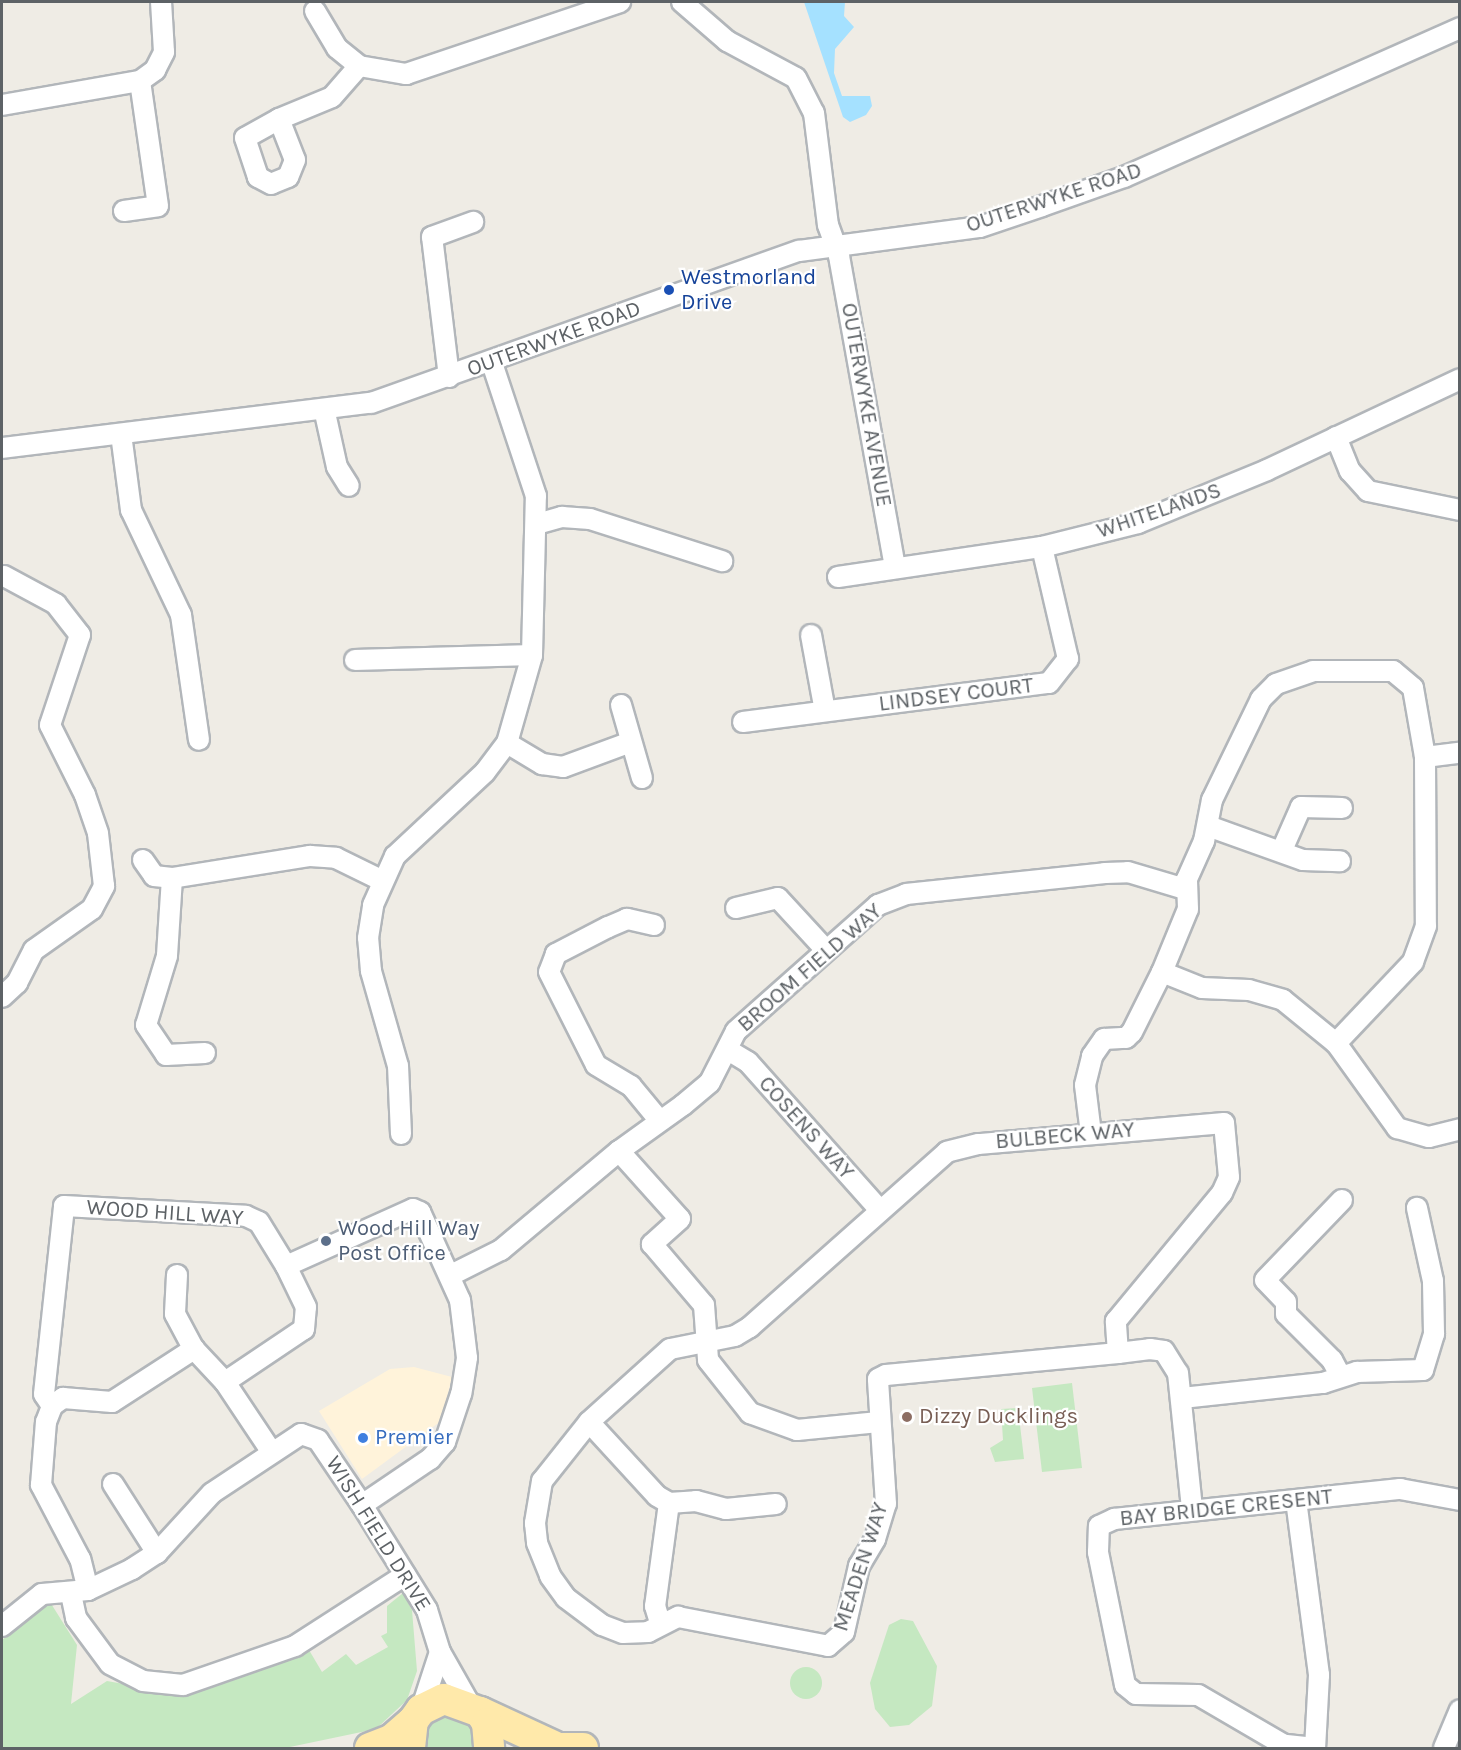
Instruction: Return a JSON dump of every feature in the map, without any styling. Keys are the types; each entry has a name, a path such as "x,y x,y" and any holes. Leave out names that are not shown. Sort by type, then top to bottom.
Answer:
{"main road":[{"path":"370,1749 415,1726 444,1699 475,1708 545,1747 583,1749"},
{"path":"475,1708 489,1729 489,1749"}],"street":[{"path":"2,105 141,81 155,70 164,52 161,2"},
{"path":"315,11 337,48 359,66 406,74 620,2"},
{"name":"OUTERWYKE AVENUE","path":"682,2 727,41 796,78 807,94 895,568"},
{"name":"OUTERWYKE ROAD","path":"2,447 325,413 492,363 799,251 834,244 980,227 1125,177 1460,28"},
{"path":"279,119 332,97 359,66"},
{"path":"124,212 158,206 141,81"},
{"path":"449,377 432,237 473,222"},
{"path":"401,1134 398,1066 371,971 368,938 381,880 395,856 485,772 507,743 521,708 532,655 537,524 522,445 492,363"},
{"name":"WHITELANDS","path":"837,577 1042,547 1168,512 1460,379"},
{"path":"325,413 338,467 349,486"},
{"path":"121,434 136,523 157,556 181,615 199,740"},
{"path":"1336,437 1350,471 1368,491 1460,510"},
{"path":"537,524 562,517 590,519 722,561"},
{"name":"LINDSEY COURT","path":"743,722 1034,687 1058,677 1068,659 1068,648 1042,547"},
{"path":"2,573 56,604 80,634 50,725 92,814 104,886 92,909 34,950 16,983 2,997"},
{"path":"811,635 825,711"},
{"path":"355,660 532,655"},
{"path":"1091,1134 1085,1085 1092,1056 1104,1039 1126,1038 1132,1032 1162,972 1188,909 1185,889 1208,826 1212,801 1241,731 1260,699 1294,676 1393,671 1405,677 1413,688 1425,757 1422,945 1413,962 1336,1043"},
{"path":"621,705 628,743 642,778"},
{"path":"507,743 542,764 563,767 628,743"},
{"path":"1425,757 1460,753"},
{"path":"1282,850 1301,807 1342,808"},
{"path":"1208,826 1282,850 1303,860 1340,861"},
{"path":"143,860 154,876 172,878 310,856 336,858 381,880"},
{"name":"BROOM FIELD WAY","path":"451,1275 501,1250 619,1151 710,1082 736,1031 878,904 906,894 1128,872 1185,889"},
{"path":"172,878 167,956 146,1025 166,1055 205,1053"},
{"path":"736,908 778,898 826,950"},
{"path":"654,925 627,919 608,927 556,954 549,972 596,1065 631,1086 659,1120"},
{"path":"1162,972 1202,988 1267,993 1336,1043 1397,1128 1429,1137 1460,1129"},
{"name":"COSENS WAY","path":"728,1050 747,1062 880,1210"},
{"name":"BULBECK WAY","path":"705,1339 735,1336 750,1327 880,1210 958,1148 1224,1123 1229,1177 1222,1193 1116,1321 1118,1353"},
{"path":"619,1151 680,1219 652,1244 704,1305 705,1339 716,1375 761,1420 797,1430 879,1422"},
{"path":"1340,1376 1332,1360 1286,1314 1286,1302 1265,1280 1342,1200"},
{"name":"WOOD HILL WAY","path":"52,1406 44,1394 64,1206 246,1216 264,1229 286,1266 306,1307 304,1329 225,1382"},
{"path":"1182,1398 1323,1383 1340,1376 1423,1370 1434,1334 1433,1281 1418,1208"},
{"path":"286,1266 413,1209 420,1212 451,1275 467,1358 454,1423 430,1459 362,1504"},
{"path":"177,1275 175,1314 194,1349 225,1382 271,1451"},
{"name":"MEADEN WAY","path":"705,1339 670,1348 589,1422 542,1480 535,1523 537,1543 566,1598 602,1625 633,1636 678,1617 812,1644 837,1642 844,1632 859,1566 875,1539 886,1504 877,1388 886,1375 1118,1353 1164,1351 1174,1359 1182,1398 1192,1509"},
{"path":"194,1349 112,1402 63,1398 52,1406 45,1422 41,1485 80,1559 80,1592 76,1618 110,1664 143,1681 173,1685 282,1652 405,1575"},
{"path":"589,1422 657,1496 669,1503 696,1501 726,1509 776,1504"},
{"name":"WISH FIELD DRIVE","path":"2,1626 42,1594 80,1592 157,1553 212,1493 271,1451 301,1434 318,1440 362,1504 430,1618 440,1652 475,1708"},
{"path":"113,1484 157,1553"},
{"name":"BAY BRIDGE CRESENT","path":"1315,1749 1284,1745 1198,1695 1136,1694 1125,1685 1098,1552 1099,1526 1114,1519 1192,1509 1400,1490 1460,1500"},
{"path":"1296,1500 1319,1675 1315,1749"},
{"path":"660,1623 655,1606 669,1503"},
{"path":"415,1726 440,1652"},
{"path":"1444,1749 1460,1710"}],"shaded area":[{"path":"414,1367 452,1377 441,1421 362,1479 319,1411 390,1369"}],"green space":[{"path":"1072,1383 1082,1468 1042,1472 1032,1388"},
{"path":"1018,1408 1024,1459 995,1462 990,1448 1003,1440 1001,1409"},
{"path":"403,1593 412,1610 417,1671 407,1700 376,1729 285,1748 2,1748 2,1640 50,1602 77,1645 71,1704 107,1681 157,1690 226,1683 309,1650 322,1672 346,1654 356,1665 388,1647 381,1636 387,1633 387,1606"},
{"path":"901,1619 913,1621 937,1666 932,1706 909,1725 890,1727 875,1709 870,1683 889,1625"},
{"path":"806,1667 817,1672 822,1683 817,1694 806,1699 795,1694 790,1683 795,1672"},
{"path":"447,1712 472,1722 478,1748 422,1748 421,1735 431,1719"}],"water":[{"path":"804,2 845,2 844,16 854,27 835,49 834,73 842,96 870,96 872,106 866,115 850,122 843,117"}],"place":[{"name":"Westmorland Drive","path":"669,290"},
{"name":"Wood Hill Way Post Office","path":"326,1241"},
{"name":"Dizzy Ducklings","path":"907,1417"},
{"name":"Premier","path":"363,1438"}]}
